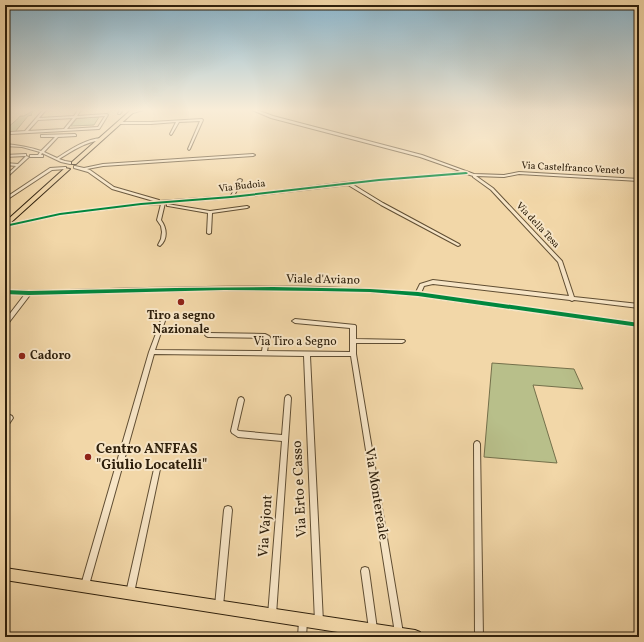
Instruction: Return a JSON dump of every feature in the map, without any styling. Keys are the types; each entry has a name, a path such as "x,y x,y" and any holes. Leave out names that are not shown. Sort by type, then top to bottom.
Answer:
{"main road":[{"path":"6,224 99,140"},
{"path":"5,574 415,637"}],"street":[{"path":"6,157 40,154 53,140"},
{"path":"28,156 57,159 92,140"},
{"path":"189,149 193,140"},
{"name":"Via Castelfranco Veneto","path":"360,140 421,156 474,175 504,176 519,173 639,180"},
{"path":"5,145 16,146 40,154 49,155 70,166"},
{"path":"84,169 103,165 253,155"},
{"path":"5,178 28,156"},
{"path":"5,164 18,166"},
{"path":"5,200 54,168 70,166 84,169 113,188 169,205 210,212 247,207"},
{"name":"Via Budoia","path":"6,224 21,223 60,214 348,183 466,173"},
{"name":"Via della Tesa","path":"474,175 492,189 560,262 572,299"},
{"path":"232,196 240,180"},
{"path":"348,183 382,204 458,245"},
{"path":"160,245 164,237 163,225 159,220 163,203"},
{"path":"209,233 210,212"},
{"path":"418,294 422,285 432,282 639,306"},
{"name":"Viale d'Aviano","path":"5,292 29,293 242,288 386,292 418,294 639,325"},
{"path":"5,324 29,293"},
{"path":"85,586 164,315"},
{"name":"Via Tiro a Segno","path":"152,352 353,354 353,326 295,321"},
{"path":"208,335 265,336 267,340 264,353"},
{"path":"353,341 402,341"},
{"name":"Via Erto e Casso","path":"307,353 319,623"},
{"name":"Via Montereale","path":"353,354 399,634"},
{"name":"Via Vajont","path":"272,616 288,398"},
{"path":"240,400 234,431 238,434 285,438"},
{"path":"5,425 10,418"},
{"path":"477,444 479,637"},
{"path":"129,594 158,469"},
{"path":"219,607 228,510"},
{"path":"365,571 374,631"},
{"path":"302,637 303,620"}],"green space":[{"path":"492,363 574,369 583,389 533,385 557,463 484,457"}],"cycle path":[{"path":"5,226 60,214 141,204 231,197 379,180 466,173"},
{"path":"5,292 29,293 273,288 370,291 418,294 639,325"}],"place":[{"name":"Tiro a segno Nazionale","path":"181,302"},
{"name":"Cadoro","path":"22,356"},
{"name":"Centro ANFFAS \"Giulio Locatelli\"","path":"88,457"}]}
